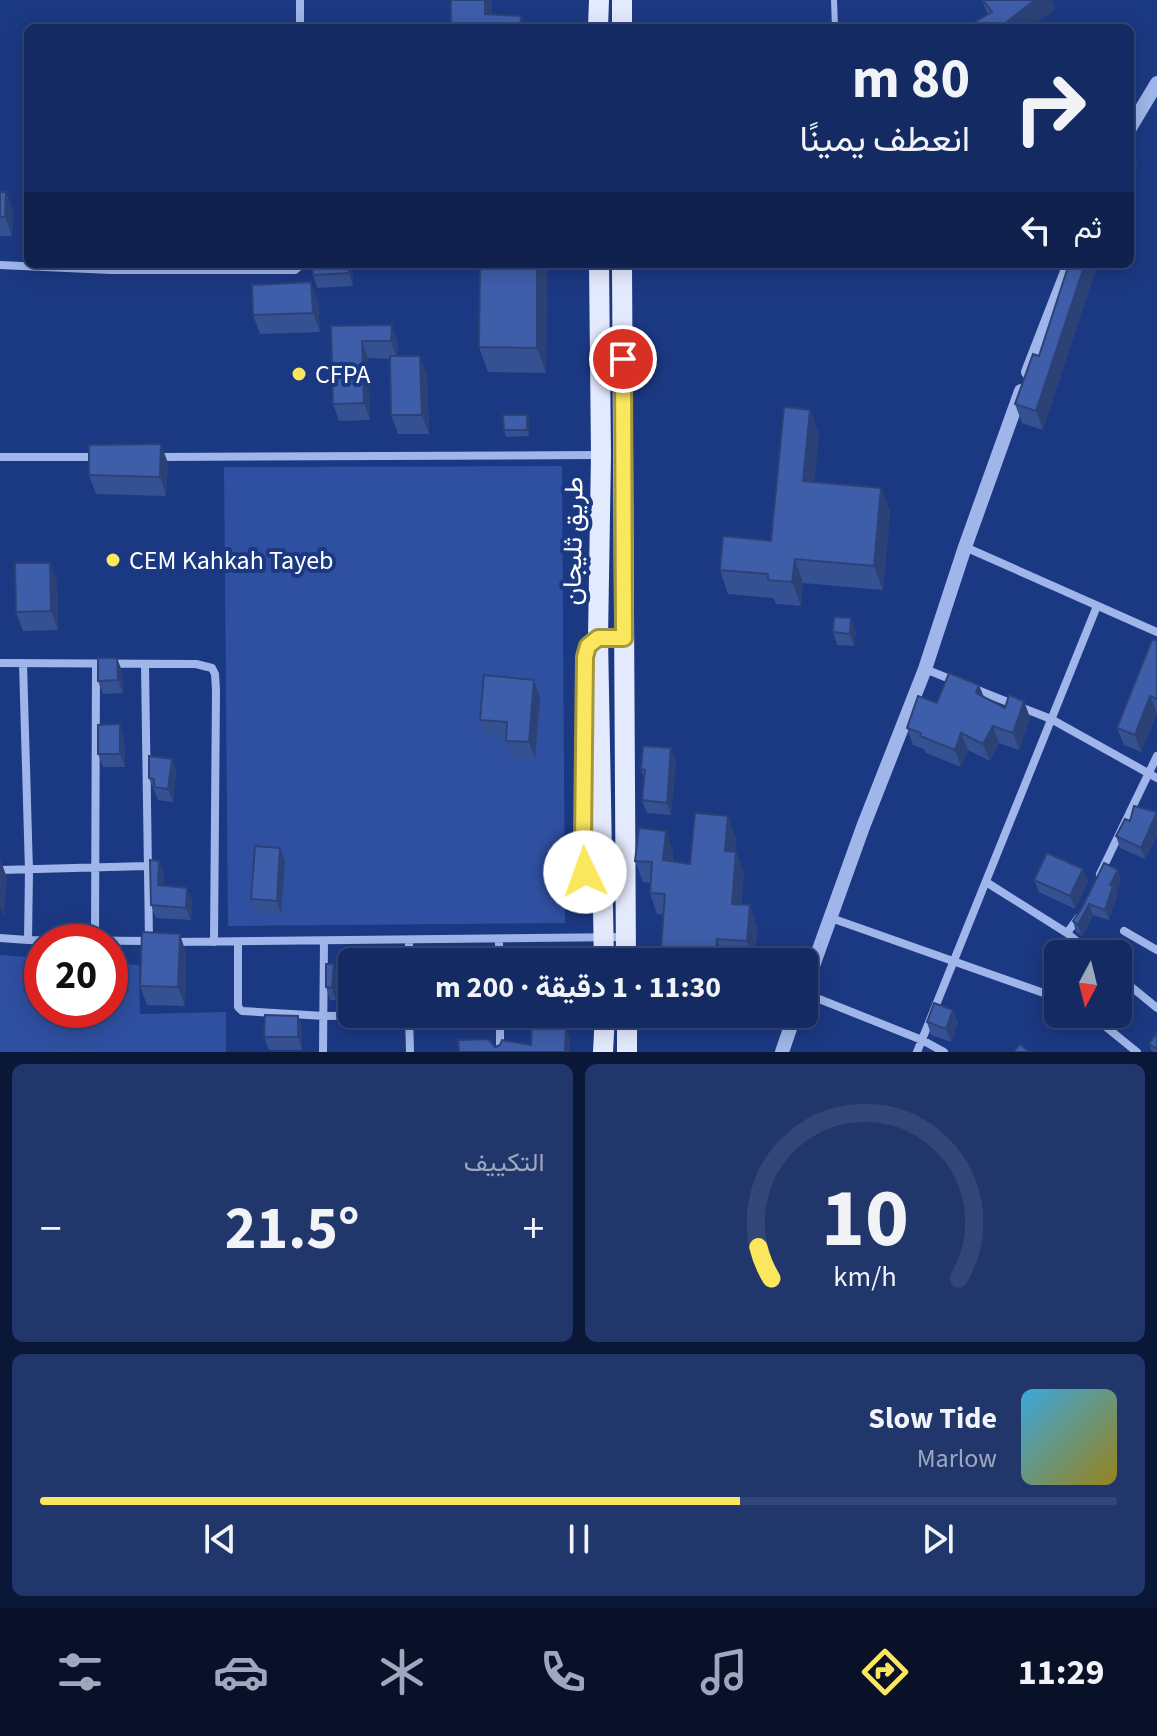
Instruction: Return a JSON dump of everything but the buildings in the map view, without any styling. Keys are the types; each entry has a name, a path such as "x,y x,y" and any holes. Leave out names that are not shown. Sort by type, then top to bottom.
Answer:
{"main road":[{"path":"598,24 599,0"},
{"path":"622,0 622,24"},
{"name":"طريق ثليجان","path":"599,268 601,455 598,638 604,948"},
{"name":"طريق ثليجان","path":"622,268 626,948"},
{"path":"603,1052 604,1028"},
{"path":"627,1028 627,1052"}],"street":[{"path":"300,0 300,24"},
{"path":"1134,121 1157,83"},
{"path":"0,265 24,266"},
{"path":"172,268 297,268"},
{"path":"818,954 863,827 925,669 965,547 1069,268"},
{"path":"142,457 601,455"},
{"path":"0,457 111,457"},
{"path":"965,547 1157,632"},
{"path":"917,1052 1097,606"},
{"path":"0,663 206,665 212,668 215,674 214,942"},
{"path":"23,663 28,924"},
{"path":"95,924 96,665"},
{"path":"145,665 149,941"},
{"path":"925,669 1051,719 1153,776"},
{"path":"1093,887 1153,776 1157,756"},
{"path":"0,870 147,866"},
{"path":"986,882 1075,940"},
{"path":"1067,933 1080,915"},
{"path":"831,918 1044,993"},
{"path":"1124,931 1157,950"},
{"path":"128,941 238,943 626,937"},
{"path":"0,938 24,940"},
{"path":"499,940 499,948"},
{"path":"323,1052 324,941"},
{"path":"409,941 409,948"},
{"path":"238,943 238,1007 242,1011 338,1016"},
{"path":"1132,987 1157,1008"},
{"path":"818,998 944,1052"},
{"path":"409,1028 410,1052"},
{"path":"500,1028 500,1052"},
{"path":"782,1052 790,1028"},
{"path":"1107,1028 1137,1052"}],"lane":[{"path":"834,0 835,24"},
{"path":"598,638 624,638"}],"shaded area":[{"path":"562,466 565,923 228,926 224,467"},
{"path":"0,955 24,957 24,1028 128,1028 128,964 139,965 140,1014 226,1012 226,1052 0,1052"}],"place":[{"name":"CFPA","path":"299,374"},
{"name":"CEM Kahkah Tayeb","path":"113,560"}],"route":[{"path":"585,872 586,649 598,638 624,638 623,359"}]}
